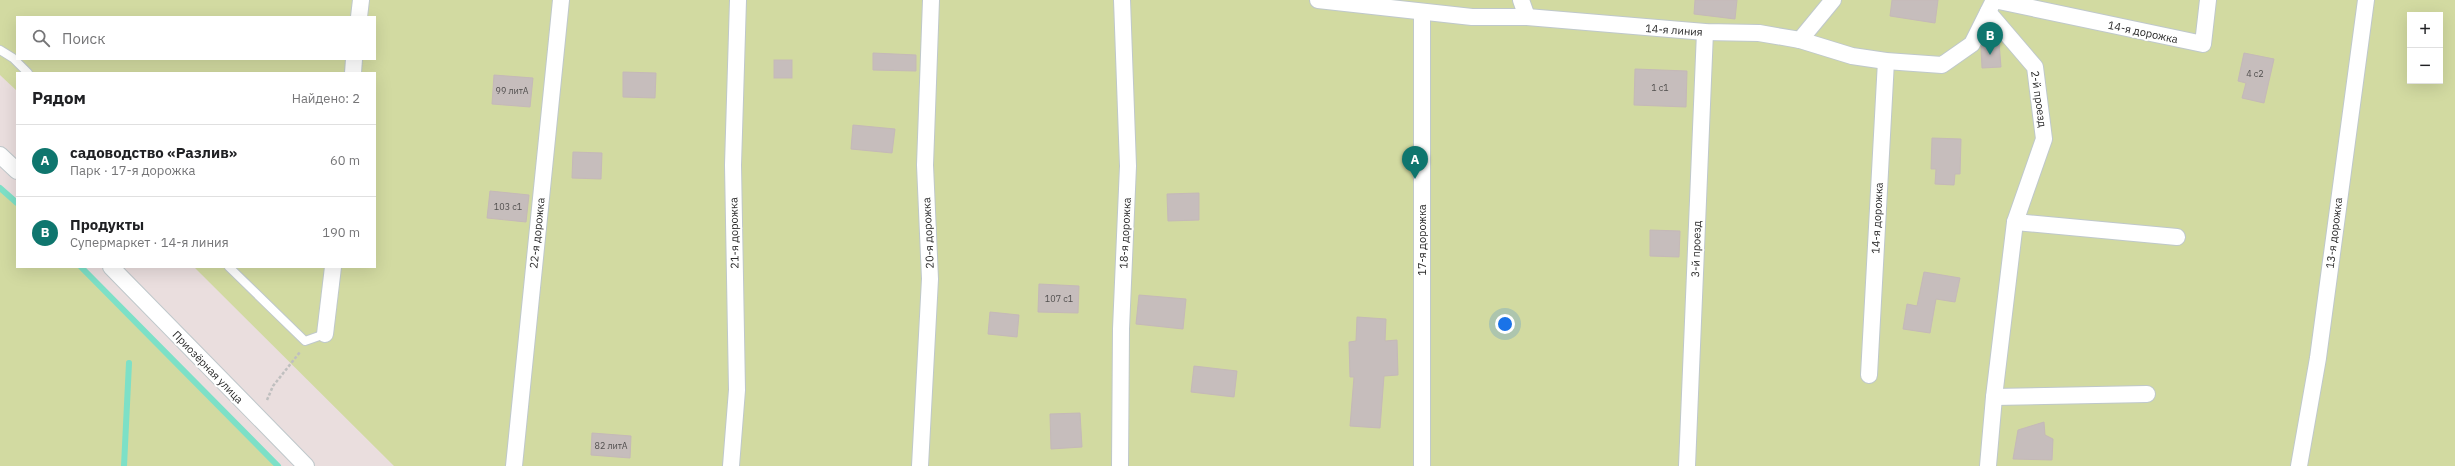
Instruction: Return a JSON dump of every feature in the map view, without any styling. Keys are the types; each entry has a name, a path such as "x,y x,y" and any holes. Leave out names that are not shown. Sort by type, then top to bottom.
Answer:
{"street":[{"path":"359,16 360,0"},
{"name":"22-я дорожка","path":"514,466 561,0"},
{"name":"21-я дорожка","path":"731,466 737,390 733,165 738,0"},
{"name":"20-я дорожка","path":"920,466 930,279 925,165 931,0"},
{"name":"18-я дорожка","path":"1120,466 1121,329 1128,166 1122,0"},
{"name":"14-я линия","path":"1318,0 1472,18 1527,17 1705,32 1759,33 1800,40 1852,56 1886,61 1942,65 1972,44 1992,4"},
{"path":"1521,0 1527,17"},
{"path":"1800,40 1833,0"},
{"name":"14-я дорожка","path":"1992,4 2203,44 2208,0"},
{"name":"13-я дорожка","path":"2299,466 2318,358 2366,0"},
{"name":"2-й проезд","path":"1988,466 1994,397 2015,222 2044,139 2035,67 1992,4"},
{"name":"17-я дорожка","path":"1422,13 1422,466"},
{"name":"3-й проезд","path":"1687,466 1705,32"},
{"path":"353,72 354,60"},
{"name":"14-я дорожка","path":"1869,375 1886,61"},
{"path":"0,155 16,170"},
{"path":"2015,222 2177,237"},
{"name":"Приозёрная улица","path":"112,268 306,466"},
{"path":"326,334 332,268"},
{"path":"1994,397 2148,394"}],"lane":[{"path":"0,50 13,58 27,72"},
{"path":"230,268 305,341 326,334"}],"path":[{"path":"266,402 273,386 300,352 305,341"}],"green space":[{"path":"0,0 2455,0 2455,466 394,466 195,268 376,268 376,72 16,72 16,90 0,75"},
{"path":"0,188 16,202 16,268 82,268 278,466 0,466"}],"building":[{"path":"1695,0 1737,0 1735,19 1694,14"},
{"path":"1892,0 1938,0 1935,23 1890,16"},
{"path":"1999,42 2001,67 1982,68 1981,48 1983,43"},
{"path":"873,53 916,55 916,71 873,70"},
{"path":"2244,53 2274,59 2264,103 2242,98 2246,83 2238,81"},
{"path":"774,60 792,60 792,78 774,78"},
{"path":"1635,69 1687,71 1686,107 1634,105"},
{"path":"623,72 656,73 655,98 623,97"},
{"path":"494,75 533,78 530,107 492,104"},
{"path":"853,125 895,129 892,153 851,149"},
{"path":"1932,138 1961,139 1960,174 1955,174 1954,185 1935,184 1936,169 1931,169"},
{"path":"573,152 602,153 601,179 572,178"},
{"path":"490,191 529,195 526,222 487,218"},
{"path":"1199,193 1199,220 1168,221 1167,194"},
{"path":"1650,230 1680,231 1679,257 1650,256"},
{"path":"1924,272 1960,278 1955,302 1936,299 1930,333 1903,329 1907,304 1917,306"},
{"path":"1039,284 1079,286 1078,313 1038,312"},
{"path":"1139,295 1186,299 1183,329 1136,324"},
{"path":"990,312 1019,315 1017,337 988,334"},
{"path":"1357,317 1386,319 1385,341 1397,340 1398,375 1384,376 1380,428 1350,426 1354,377 1350,377 1349,342 1356,341"},
{"path":"1194,366 1237,371 1234,397 1191,392"},
{"path":"1080,413 1082,447 1051,449 1050,414"},
{"path":"2044,422 2045,435 2053,439 2052,460 2013,459 2018,430"},
{"path":"592,433 631,436 630,458 591,455"}],"waterway":[{"path":"0,188 16,202"},
{"path":"82,268 278,466"},
{"path":"124,466 129,363"}],"place":[{"name":"Продукты","path":"1990,55"},
{"name":"садоводство «Разлив»","path":"1415,179"}]}
